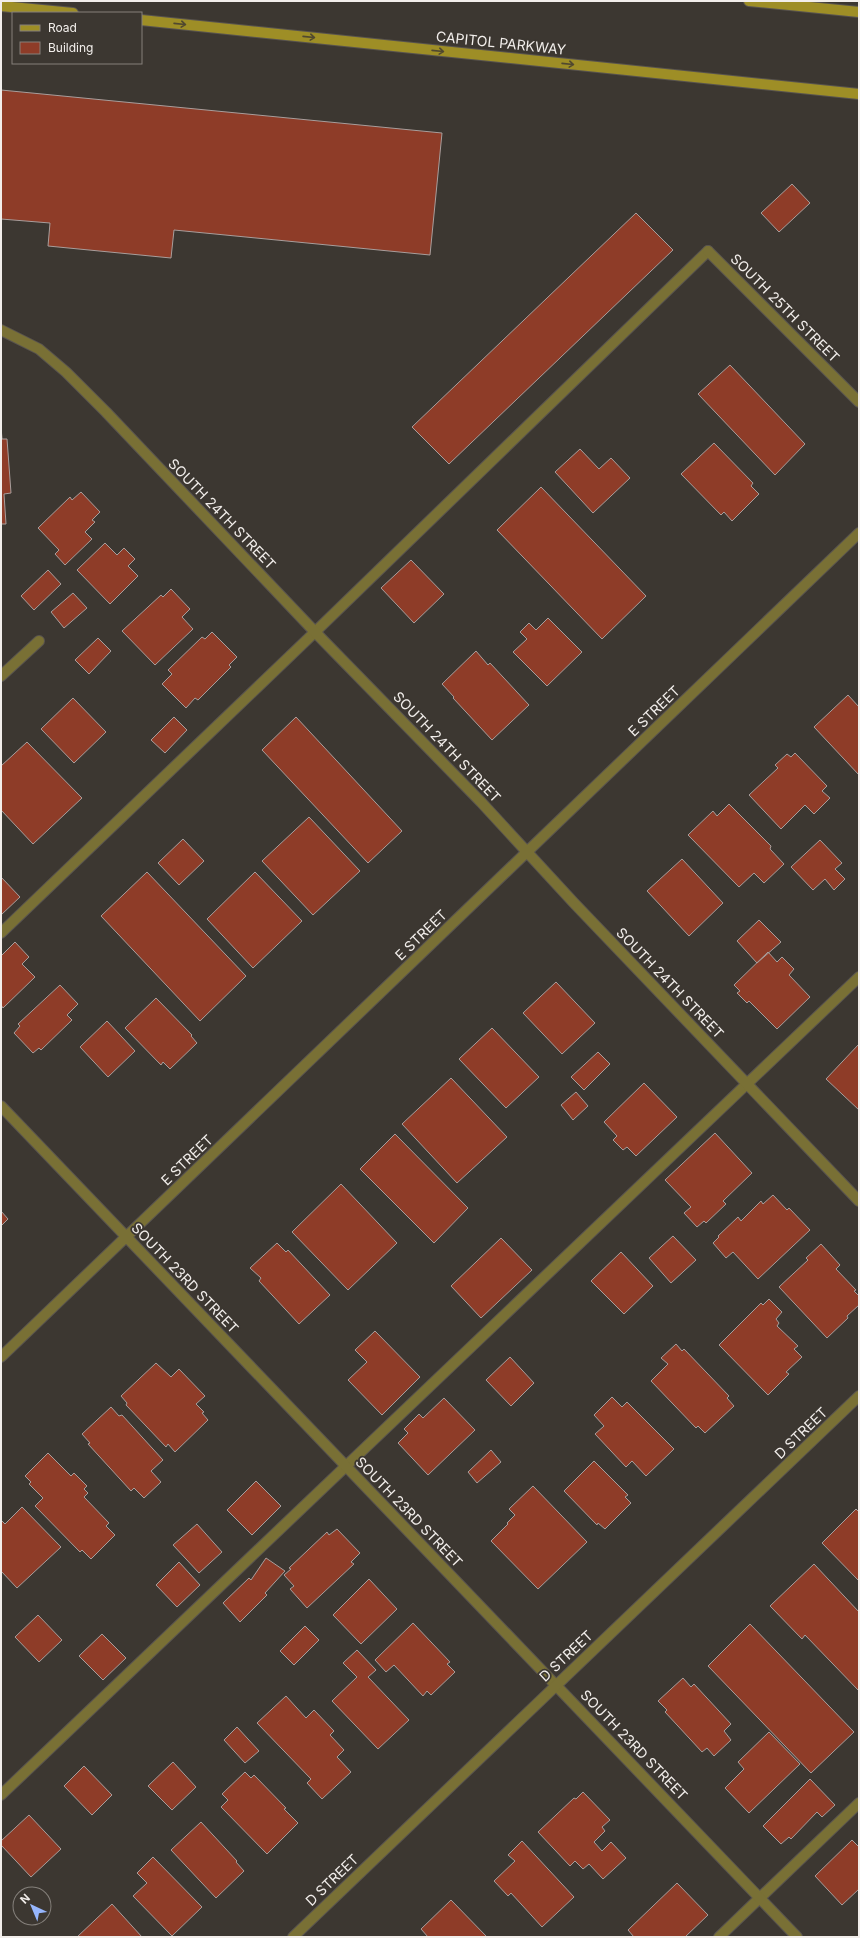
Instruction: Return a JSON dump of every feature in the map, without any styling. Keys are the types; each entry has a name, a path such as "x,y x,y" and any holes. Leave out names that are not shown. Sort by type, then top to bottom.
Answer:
{"main road":[{"path":"749,1 859,12"},
{"path":"1,6 63,12"},
{"name":"CAPITOL PARKWAY","path":"142,20 859,94"}],"street":[{"name":"SOUTH 25TH STREET","path":"315,632 708,251 859,402"},
{"name":"SOUTH 24TH STREET","path":"1,330 39,349 66,372 315,632 481,802 527,853 859,1201"},
{"name":"E STREET","path":"1,1356 859,533"},
{"path":"1,933 315,632"},
{"path":"1,676 39,640"},
{"path":"1,1795 859,977"},
{"name":"SOUTH 23RD STREET","path":"1,1106 797,1937"},
{"name":"D STREET","path":"293,1937 859,1396"},
{"path":"719,1937 859,1803"}],"building":[{"path":"1,90 442,133 430,255 174,230 171,258 48,246 50,223 1,219"},
{"path":"792,184 810,203 779,232 761,213"},
{"path":"636,213 673,250 449,464 412,427"},
{"path":"730,365 805,444 775,475 698,394"},
{"path":"1,427 2,439 7,439 11,493 4,494 6,524 1,524"},
{"path":"714,443 753,483 751,486 759,494 732,521 724,512 721,515 681,474"},
{"path":"580,449 599,469 611,458 630,478 593,513 555,472"},
{"path":"541,487 646,596 602,639 497,530"},
{"path":"81,492 100,512 92,520 95,522 85,532 92,539 65,565 55,554 59,550 38,528 70,497 72,500"},
{"path":"105,543 117,555 124,548 135,559 128,566 138,576 110,604 77,570"},
{"path":"411,560 444,594 414,623 381,588"},
{"path":"48,570 61,584 34,610 21,596"},
{"path":"171,589 190,609 182,617 193,629 155,665 122,631 161,595 163,597"},
{"path":"73,593 87,608 64,628 51,612"},
{"path":"548,618 582,652 547,686 513,652 527,639 520,632 529,623 536,630"},
{"path":"212,632 237,657 229,665 231,667 198,700 195,698 186,708 162,684 172,674 168,670 202,637 205,639"},
{"path":"98,638 111,651 89,674 75,660"},
{"path":"476,651 488,665 490,663 529,705 492,740 442,684"},
{"path":"848,695 859,707 859,775 814,727"},
{"path":"73,698 106,732 74,763 41,729"},
{"path":"174,717 187,730 165,753 151,740"},
{"path":"296,717 402,831 368,863 262,750"},
{"path":"27,742 82,798 33,844 1,810 1,766"},
{"path":"795,753 827,786 822,791 830,798 814,814 805,805 781,829 749,795 778,768 775,765 787,754 791,757"},
{"path":"729,804 771,846 770,849 784,864 764,883 754,873 739,887 688,835 713,811 717,816"},
{"path":"309,817 360,871 313,915 262,861"},
{"path":"183,839 204,861 179,885 158,863"},
{"path":"820,840 842,863 835,869 845,879 834,890 825,879 813,890 791,867"},
{"path":"682,859 723,903 689,936 647,891"},
{"path":"147,872 246,976 200,1021 101,916"},
{"path":"255,872 302,921 253,968 207,919"},
{"path":"1,877 20,897 1,915"},
{"path":"759,920 781,942 757,963 737,941"},
{"path":"15,942 29,957 22,964 35,977 3,1008 1,1005 1,956"},
{"path":"768,952 777,962 782,957 794,969 789,975 810,997 777,1029 749,1001 747,1003 737,993 740,991 734,985"},
{"path":"556,982 595,1023 562,1054 523,1013"},
{"path":"60,985 78,1004 67,1015 72,1020 41,1050 39,1048 33,1053 14,1033 20,1026 18,1024"},
{"path":"156,998 192,1035 191,1036 197,1043 170,1069 163,1062 161,1065 125,1028"},
{"path":"107,1021 135,1051 108,1077 80,1047"},
{"path":"492,1028 539,1077 506,1108 459,1059"},
{"path":"859,1044 859,1110 826,1079"},
{"path":"598,1052 610,1064 584,1090 571,1077"},
{"path":"451,1078 507,1137 457,1183 402,1124"},
{"path":"644,1083 677,1117 636,1156 627,1147 623,1150 613,1140 617,1136 604,1122"},
{"path":"576,1092 588,1106 573,1120 561,1105"},
{"path":"715,1133 752,1173 723,1201 726,1204 706,1223 704,1221 697,1227 684,1213 691,1207 665,1180"},
{"path":"395,1134 468,1208 434,1243 360,1169"},
{"path":"341,1184 397,1243 348,1290 292,1232"},
{"path":"773,1195 787,1210 789,1208 810,1230 758,1279 733,1252 726,1258 713,1243 719,1237 718,1236 738,1217 741,1221 761,1201 763,1204"},
{"path":"1,1211 8,1219 1,1226"},
{"path":"673,1236 696,1260 671,1283 649,1258"},
{"path":"501,1238 532,1270 481,1318 451,1286"},
{"path":"277,1243 286,1252 288,1250 330,1295 299,1324 259,1281 261,1278 250,1268"},
{"path":"821,1244 840,1265 836,1269 856,1290 854,1291 859,1296 859,1305 827,1338 779,1287 808,1260 806,1258"},
{"path":"621,1252 653,1286 624,1314 591,1281"},
{"path":"769,1299 782,1312 776,1319 779,1323 777,1326 798,1346 794,1349 802,1357 786,1372 789,1374 768,1395 719,1345 761,1303 763,1305"},
{"path":"375,1331 420,1377 382,1415 348,1380 367,1362 355,1350"},
{"path":"676,1344 682,1351 684,1349 729,1396 727,1398 734,1406 705,1433 698,1426 696,1428 651,1381 668,1364 661,1358"},
{"path":"510,1357 534,1383 511,1406 486,1380"},
{"path":"156,1363 171,1377 179,1369 205,1396 196,1404 204,1412 202,1413 208,1420 175,1452 168,1444 166,1447 126,1405 127,1403 121,1396"},
{"path":"612,1397 622,1407 627,1402 674,1449 646,1476 632,1461 626,1467 595,1434 604,1426 594,1415"},
{"path":"444,1398 475,1430 428,1475 398,1443 408,1433 404,1429 419,1414 423,1418"},
{"path":"111,1407 119,1416 122,1415 163,1460 151,1471 161,1482 144,1498 134,1488 131,1491 88,1444 90,1443 82,1434"},
{"path":"491,1450 501,1462 477,1483 468,1472"},
{"path":"48,1453 71,1476 74,1473 87,1486 84,1489 88,1493 84,1497 109,1523 106,1526 115,1535 91,1559 82,1550 80,1552 35,1506 43,1498 29,1484 31,1482 25,1476"},
{"path":"594,1461 628,1495 625,1497 631,1503 605,1529 598,1523 597,1525 564,1491"},
{"path":"256,1481 281,1506 252,1535 227,1510"},
{"path":"533,1486 587,1542 538,1589 491,1541 515,1515 509,1509"},
{"path":"22,1507 61,1547 17,1588 1,1571 1,1520 5,1524"},
{"path":"856,1509 859,1512 859,1581 822,1543"},
{"path":"197,1524 222,1552 199,1573 173,1545"},
{"path":"337,1529 360,1553 351,1562 354,1564 307,1608 290,1589 294,1586 284,1575 291,1569 289,1568 327,1532 329,1535"},
{"path":"266,1558 285,1571 265,1593 267,1595 240,1622 223,1603 249,1578 251,1580"},
{"path":"179,1562 200,1585 177,1607 156,1585"},
{"path":"814,1564 859,1612 859,1691 805,1635 802,1639 770,1606"},
{"path":"369,1579 397,1609 361,1644 333,1615"},
{"path":"38,1615 62,1640 39,1662 15,1637"},
{"path":"413,1623 450,1662 447,1664 455,1672 431,1695 427,1691 423,1696 394,1665 386,1672 375,1660"},
{"path":"750,1624 854,1732 811,1773 708,1666"},
{"path":"305,1626 319,1640 294,1665 280,1651"},
{"path":"102,1634 126,1658 103,1680 79,1656"},
{"path":"357,1650 376,1670 368,1677 409,1720 378,1749 332,1701 357,1677 343,1663"},
{"path":"683,1678 691,1687 694,1684 731,1724 724,1731 731,1740 714,1756 707,1748 702,1752 665,1712 667,1710 658,1701"},
{"path":"286,1696 306,1718 314,1710 334,1731 330,1735 344,1750 337,1757 351,1772 322,1799 307,1783 311,1779 257,1723"},
{"path":"237,1727 259,1751 245,1763 224,1740"},
{"path":"769,1732 800,1764 749,1813 725,1788 744,1769 738,1762"},
{"path":"173,1762 196,1787 172,1810 148,1786"},
{"path":"84,1766 112,1795 92,1815 64,1786"},
{"path":"245,1772 251,1778 254,1775 286,1808 284,1809 298,1823 267,1854 221,1807 228,1800 222,1794"},
{"path":"810,1779 835,1805 822,1817 817,1812 791,1839 789,1837 781,1844 763,1826"},
{"path":"583,1792 610,1820 602,1827 605,1831 594,1842 602,1851 611,1842 626,1858 603,1879 589,1864 583,1869 575,1861 570,1866 538,1832 574,1798 576,1799"},
{"path":"29,1815 61,1849 31,1877 1,1845 1,1841"},
{"path":"201,1822 237,1861 236,1862 244,1871 216,1898 171,1850"},
{"path":"852,1840 859,1847 859,1889 842,1905 815,1876"},
{"path":"522,1841 574,1897 542,1927 511,1893 508,1896 494,1881 515,1861 508,1855"},
{"path":"153,1857 202,1907 172,1936 133,1896 147,1883 137,1873"},
{"path":"677,1883 708,1915 685,1937 634,1937 628,1930"},
{"path":"451,1900 487,1937 428,1937 421,1929"},
{"path":"112,1904 142,1937 77,1937"}]}
